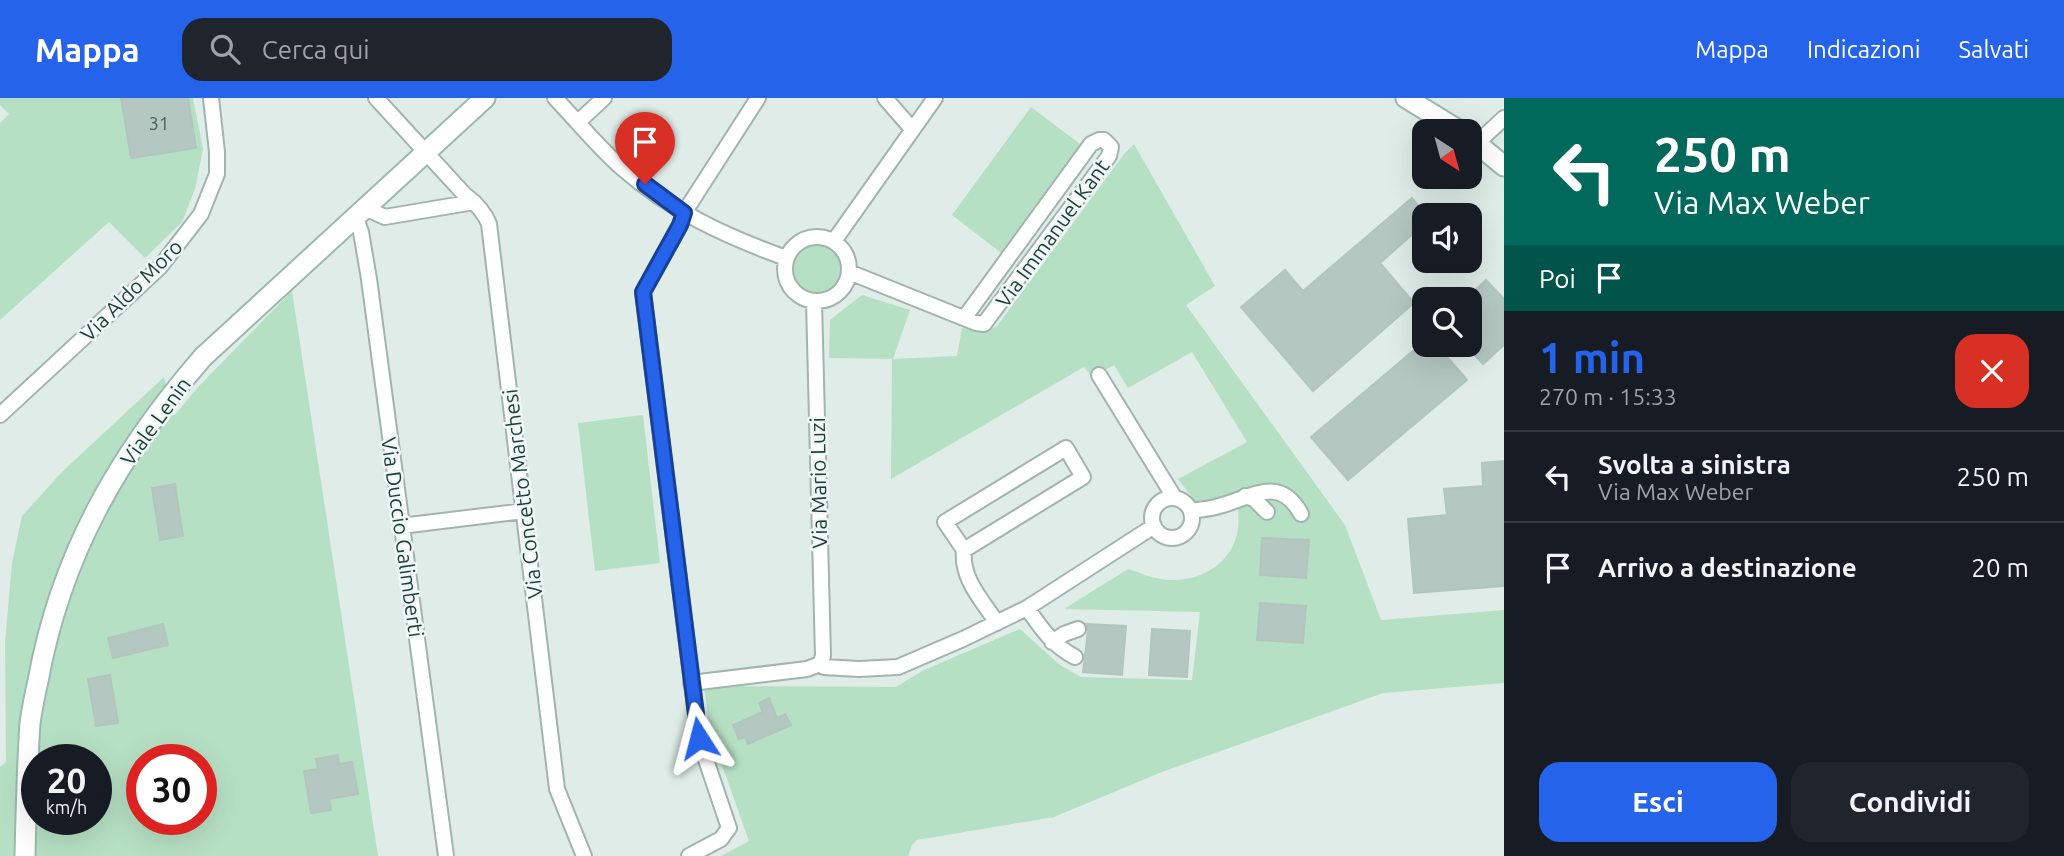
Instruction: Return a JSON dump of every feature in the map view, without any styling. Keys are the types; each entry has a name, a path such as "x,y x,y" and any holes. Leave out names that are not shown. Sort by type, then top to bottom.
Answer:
{"main road":[{"name":"Viale Lenin","path":"25,856 30,721 44,643 64,580 86,527 125,460 170,396 203,357 485,98"},
{"path":"1406,98 1440,119"},
{"path":"1482,148 1504,166"}],"street":[{"name":"Via Aldo Moro","path":"0,415 160,267 201,214 217,174 211,98"},
{"name":"Via Concetto Marchesi","path":"376,98 486,215 489,224 557,789 584,856"},
{"path":"555,98 625,170 684,213 731,237 786,258"},
{"path":"578,122 604,98"},
{"path":"689,856 721,839 729,828 699,738 643,292 684,213 758,98"},
{"path":"885,98 912,129"},
{"path":"834,241 935,98"},
{"path":"1482,134 1504,118"},
{"name":"Via Immanuel Kant","path":"1104,140 1111,147 1110,156 988,320 979,324 965,317 1091,144 1104,140"},
{"path":"361,214 385,217 474,202"},
{"name":"Via Duccio Galimberti","path":"361,214 361,232 446,856"},
{"path":"825,237 834,241 845,254 849,272 842,290 834,297 814,302 804,299 789,286 785,278 786,258 790,249 806,238 825,237"},
{"path":"849,272 965,317"},
{"name":"Via Mario Luzi","path":"814,302 822,656 820,664"},
{"path":"1098,375 1174,497"},
{"path":"964,550 1083,477 1066,447 945,522 964,550 966,576 997,624"},
{"path":"1192,511 1219,506 1245,496 1277,491 1294,501 1301,514"},
{"path":"1245,496 1254,499 1267,512"},
{"path":"1174,497 1185,501 1192,511 1190,529 1180,537 1162,535 1152,520 1154,509 1162,500 1174,497"},
{"path":"401,526 524,511"},
{"path":"691,682 807,668 820,664 824,667 859,669 898,667 1027,608 1154,526"},
{"path":"1027,608 1052,642 1075,657"},
{"path":"1052,642 1078,629"}],"green space":[{"path":"0,98 193,98 203,149 195,189 182,222 145,258 109,222 0,320 0,123 9,114 0,105"},
{"path":"1031,107 1084,147 1004,255 952,215"},
{"path":"1134,144 1215,286 1186,305 1345,525 1381,620 1504,610 1504,683 1383,693 1162,772 1054,817 917,840 908,856 721,856 749,841 710,731 704,686 896,687 922,671 1020,629 1060,665 1081,677 1192,680 1200,612 1064,609 1128,569 1160,579 1199,576 1221,562 1235,541 1238,506 1203,516 1178,479 1247,442 1192,352 1128,388 1114,365 1092,377 1084,367 891,479 892,359 829,358 830,320 862,295 910,310 893,359 957,356 962,328 985,332 997,326"},
{"path":"821,243 831,247 839,255 843,270 839,285 831,293 811,297 801,293 793,285 789,265 793,255 801,247"},
{"path":"292,291 378,856 0,856 0,767 6,762 5,642 12,563 22,516 63,471 164,377 174,416 199,386"},
{"path":"643,415 660,563 595,571 578,423"}],"building":[{"path":"121,98 188,98 196,148 131,158"},
{"path":"1412,198 1416,203 1412,203 1412,235 1380,263 1412,301 1412,305 1313,391 1241,307 1285,270 1303,291"},
{"path":"1486,280 1504,299 1504,345 1483,364 1476,357 1482,357 1482,287 1479,287"},
{"path":"1412,352 1412,357 1447,357 1467,380 1348,480 1311,437"},
{"path":"1504,461 1504,586 1414,593 1408,519 1447,515 1444,489 1483,486 1482,463"},
{"path":"175,484 183,536 160,540 152,488"},
{"path":"1262,538 1309,540 1306,578 1260,575"},
{"path":"1260,603 1306,606 1303,643 1257,640"},
{"path":"163,624 168,645 113,658 108,638"},
{"path":"1086,624 1126,626 1122,675 1083,672 1088,630"},
{"path":"1152,629 1190,631 1187,677 1149,675"},
{"path":"110,675 118,723 96,726 88,679"},
{"path":"769,698 777,718 785,714 791,725 748,744 745,737 739,739 733,725 763,712 759,703"},
{"path":"338,755 339,764 352,762 358,794 329,799 331,810 311,813 304,771 318,769 316,759"}],"route":[{"path":"645,184 684,213 643,292 699,738"}]}
